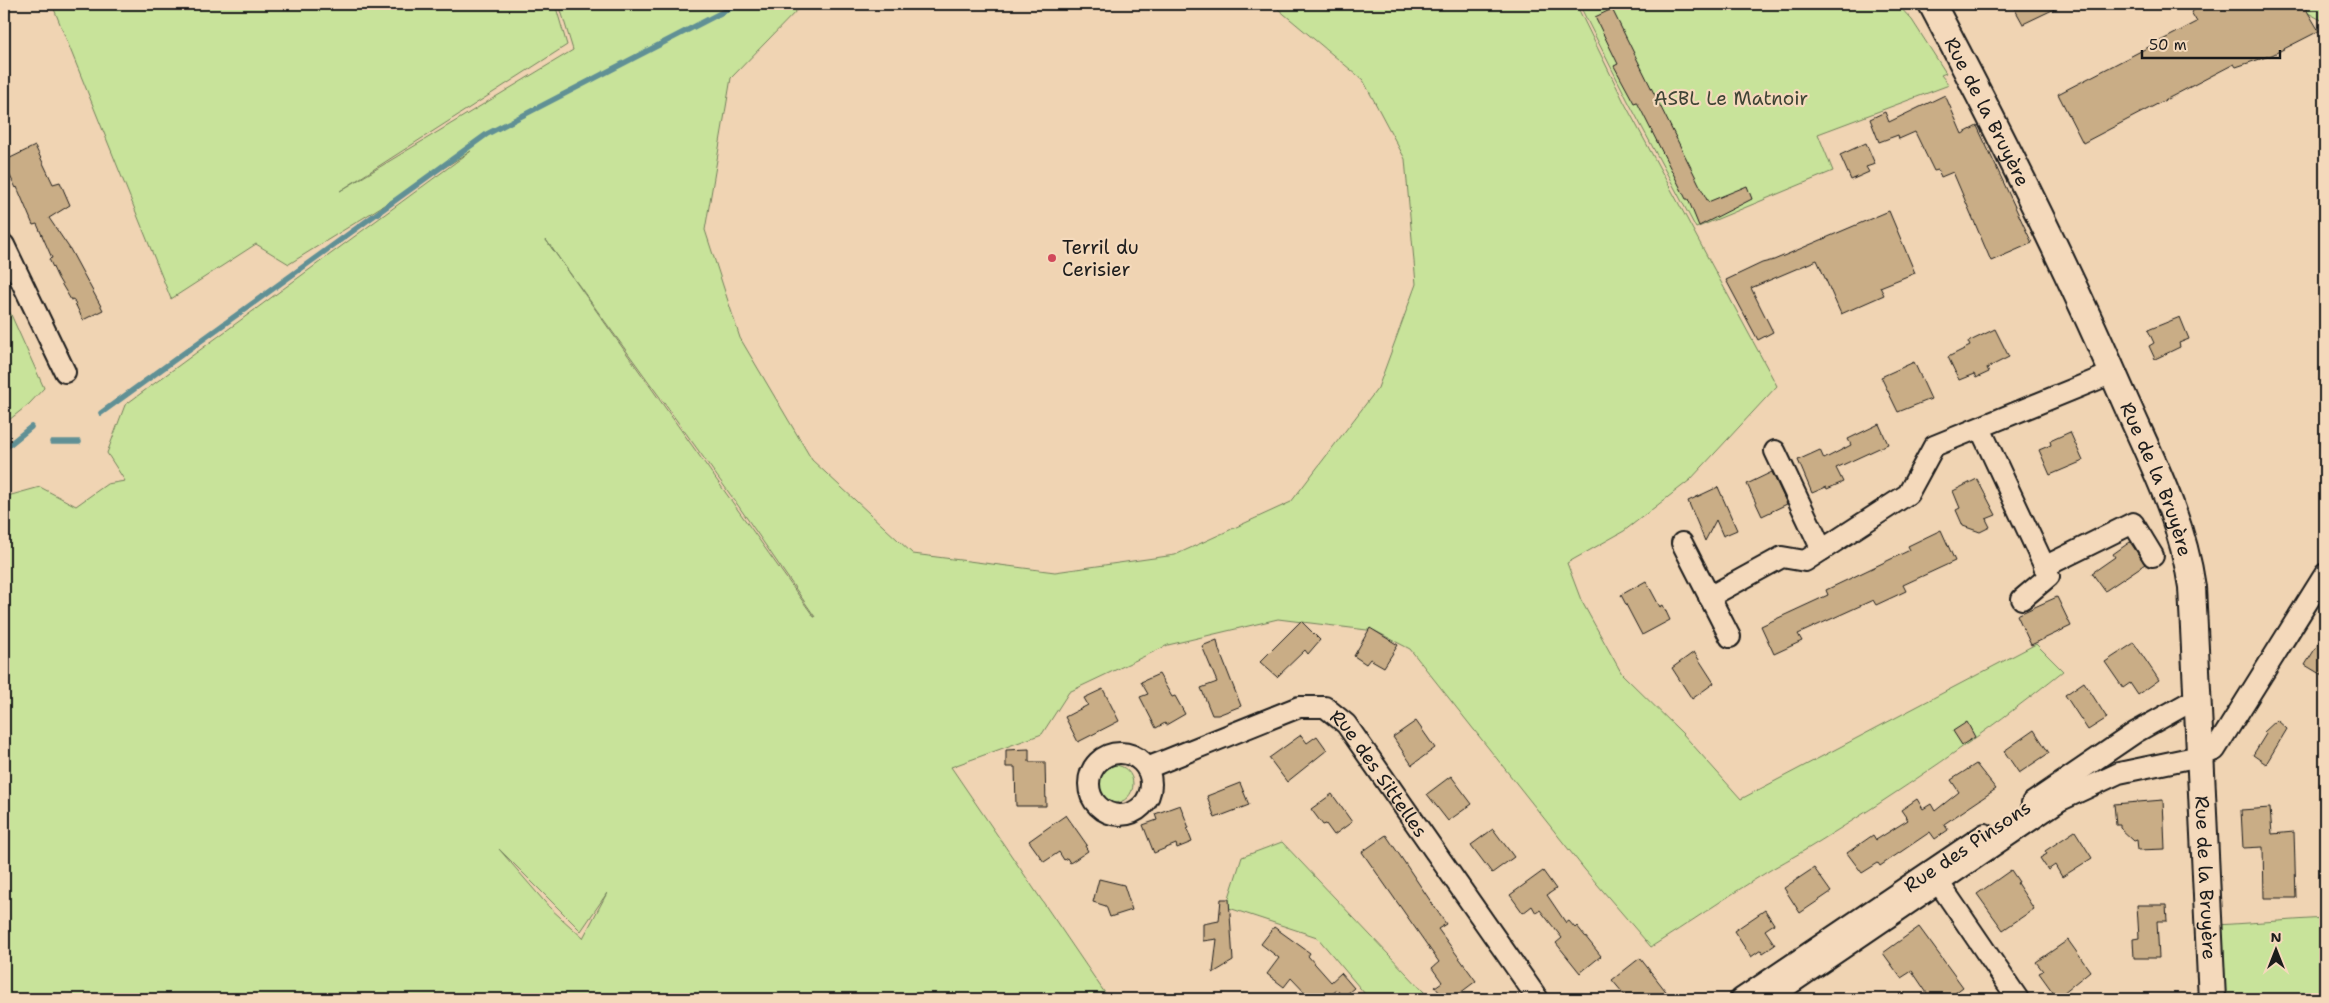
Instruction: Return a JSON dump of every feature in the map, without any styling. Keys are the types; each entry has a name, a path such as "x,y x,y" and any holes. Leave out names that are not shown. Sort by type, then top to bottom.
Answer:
{"street":[{"name":"Rue de la Bruyère","path":"1932,4 2046,224 2178,522 2188,559 2192,587 2212,999"},
{"path":"4,245 65,372"},
{"path":"1709,597 1782,557 1805,561 1908,494 1934,446 2113,373"},
{"path":"1980,428 2049,576 2022,599"},
{"path":"1775,451 1822,550"},
{"path":"2044,567 2133,522 2153,556"},
{"path":"1682,543 1730,638"},
{"path":"2200,756 2215,750 2325,574"},
{"name":"Rue des Pinsons","path":"1768,999 2136,732 2197,698"},
{"name":"Rue des Sittelles","path":"1147,768 1299,707 1325,707 1346,724 1538,999"},
{"name":"Rue des Pinsons","path":"1740,999 2059,801 2119,773 2200,756"},
{"path":"1935,877 2018,999"}],"green space":[{"path":"52,4 555,4 567,45 340,191 573,50 559,4 803,4 731,78 705,230 740,338 812,460 913,554 1055,572 1175,555 1291,502 1378,388 1416,284 1405,159 1363,80 1272,4 1576,4 1624,102 1777,386 1690,480 1624,531 1567,563 1581,600 1622,674 1683,734 1741,799 2036,644 2063,671 1972,741 1908,784 1651,947 1585,870 1410,649 1375,631 1278,619 1168,645 1069,692 1042,734 951,767 1109,999 4,999 4,497 40,487 76,506 107,484 125,481 107,453 125,405 471,151 289,264 256,244 171,299","holes":["546,240 735,501 815,617 814,617","499,849 581,931 607,893 583,938 550,908"]},
{"name":"ASBL Le Matnoir","path":"1579,4 1897,4 1912,20 1946,73 1941,75 1949,85 1818,134 1833,171 1696,228"},
{"path":"2291,4 2325,4 2325,22"},
{"path":"4,299 44,388 29,404 4,424"},
{"path":"1114,765 1128,770 1133,784 1128,798 1114,803 1100,798 1095,784 1100,770"},
{"path":"1282,842 1429,999 1366,999 1365,994 1317,937 1226,907 1242,857"},
{"path":"2325,918 2325,999 2223,999 2217,925"}],"building":[{"path":"2012,4 2065,4 2023,24"},
{"path":"2205,4 2303,4 2319,31 2272,55 2236,67 2234,64 2083,143 2058,94 2197,22 2191,12"},
{"path":"1612,9 1708,202 1747,186 1752,199 1699,226 1688,199 1686,199 1637,102 1634,103 1614,66 1618,64 1595,17"},
{"path":"1945,95 1962,134 1977,126 2032,243 1991,261 1953,172 1941,177 1938,170 1934,171 1915,132 1899,139 1898,135 1879,142 1870,119 1885,112 1889,122"},
{"path":"1866,143 1875,164 1866,167 1869,172 1851,180 1840,155"},
{"path":"35,146 53,184 60,182 70,205 49,218 70,249 103,310 83,320 73,299 71,300 58,278 49,259 52,258 37,224 33,225 17,187 4,164 4,161"},
{"path":"1889,211 1915,273 1880,287 1884,295 1841,314 1817,260 1751,288 1773,332 1758,340 1726,280 1762,263 1774,260"},
{"path":"2180,317 2189,339 2179,343 2180,347 2155,359 2149,346 2154,343 2148,330"},
{"path":"1995,329 2009,357 1987,368 1989,372 1976,378 1974,374 1959,380 1948,357 1970,346 1968,342"},
{"path":"1914,362 1931,399 1898,412 1881,377"},
{"path":"1879,424 1888,444 1836,468 1843,482 1812,493 1798,460 1820,450 1824,459 1851,445 1848,439"},
{"path":"2070,432 2083,461 2050,475 2039,450 2051,445 2050,441"},
{"path":"1772,472 1787,504 1762,516 1747,484"},
{"path":"1977,479 1996,515 1986,519 1990,527 1980,532 1963,526 1956,510 1960,508 1953,491"},
{"path":"1718,487 1737,530 1723,536 1716,520 1705,541 1688,501"},
{"path":"1941,530 1955,561 1903,585 1906,591 1876,605 1873,600 1798,634 1802,641 1774,654 1761,626 1828,595 1826,590 1910,550 1908,546"},
{"path":"2130,542 2145,564 2105,591 2092,573 2115,557 2113,554"},
{"path":"1646,581 1660,607 1663,605 1670,620 1642,635 1621,595"},
{"path":"2057,597 2071,626 2031,645 2017,615"},
{"path":"1301,621 1320,640 1308,654 1305,650 1277,677 1260,662"},
{"path":"1370,628 1398,645 1384,667 1370,659 1366,664 1354,656"},
{"path":"2325,633 2325,677 2305,665"},
{"path":"1217,640 1219,650 1241,706 1218,715 1212,715 1201,688 1217,682 1202,646"},
{"path":"2134,643 2159,680 2138,695 2130,683 2123,688 2105,662"},
{"path":"1694,652 1714,683 1692,699 1672,668"},
{"path":"1159,674 1172,697 1175,696 1185,714 1166,725 1165,723 1156,728 1140,697 1148,694 1141,682"},
{"path":"2084,682 2107,718 2088,730 2065,695"},
{"path":"1103,689 1119,721 1078,742 1065,717 1088,705 1084,698"},
{"path":"2277,720 2287,729 2266,764 2253,755 2266,734 2264,732"},
{"path":"1416,721 1435,748 1412,765 1393,737"},
{"path":"1967,722 1975,737 1962,745 1953,731"},
{"path":"2034,730 2049,753 2019,773 2004,751"},
{"path":"1301,735 1307,743 1317,736 1327,750 1287,782 1269,758"},
{"path":"1029,749 1029,762 1045,762 1046,806 1016,806 1015,767 1006,767 1006,750"},
{"path":"1976,764 1996,789 1944,824 1948,830 1935,839 1930,832 1880,866 1878,863 1862,873 1847,853 1873,835 1876,840 1908,820 1901,810 1917,799 1923,809 1931,804 1935,811 1959,792 1951,780"},
{"path":"1451,776 1472,804 1448,821 1427,794"},
{"path":"1240,783 1249,805 1215,818 1207,796"},
{"path":"1332,794 1352,822 1334,835 1326,824 1323,825 1311,809"},
{"path":"2163,800 2165,849 2138,850 2137,840 2134,841 2120,828 2120,825 2116,825 2114,804"},
{"path":"1180,805 1192,842 1177,848 1176,844 1154,853 1143,825 1157,820 1155,814"},
{"path":"2270,808 2272,834 2294,832 2296,898 2264,898 2263,847 2243,848 2241,810"},
{"path":"1066,815 1087,845 1085,846 1088,851 1070,863 1067,858 1064,860 1059,852 1044,862 1029,841"},
{"path":"1493,829 1514,857 1492,873 1471,845"},
{"path":"2075,831 2092,858 2062,877 2055,865 2048,870 2040,858 2047,854 2045,851"},
{"path":"1386,835 1446,924 1438,929 1476,981 1452,999 1445,999 1435,987 1442,982 1432,968 1439,962 1362,852"},
{"path":"1814,868 1831,892 1800,913 1784,888"},
{"path":"2011,870 2034,909 2003,930 1977,894"},
{"path":"1543,871 1556,889 1547,895 1566,923 1569,921 1575,928 1577,926 1601,956 1580,973 1556,943 1562,938 1540,910 1536,913 1532,906 1523,913 1510,895"},
{"path":"1099,879 1124,885 1132,910 1110,917 1106,906 1093,902"},
{"path":"1221,899 1229,899 1233,961 1213,973 1217,939 1203,941 1203,924 1219,921"},
{"path":"2137,905 2166,905 2167,921 2157,921 2159,958 2134,958 2133,939 2139,938"},
{"path":"1765,910 1774,924 1765,930 1775,945 1763,953 1761,950 1751,957 1734,931"},
{"path":"1274,927 1310,953 1308,956 1331,982 1341,973 1354,988 1343,997 1337,990 1326,999 1311,999 1291,978 1284,987 1267,974 1279,958 1261,944"},
{"path":"1919,927 1963,987 1955,993 1960,999 1931,999 1912,971 1901,978 1883,953"},
{"path":"2068,940 2090,971 2057,998 2039,973 2043,971 2036,962"},
{"path":"1640,958 1672,999 1628,999 1612,980"}],"waterway":[{"path":"101,413 487,134 738,4"},
{"path":"4,449 31,427"},
{"path":"52,442 79,442"}],"place":[{"name":"Terril du Cerisier","path":"1052,258"}]}
